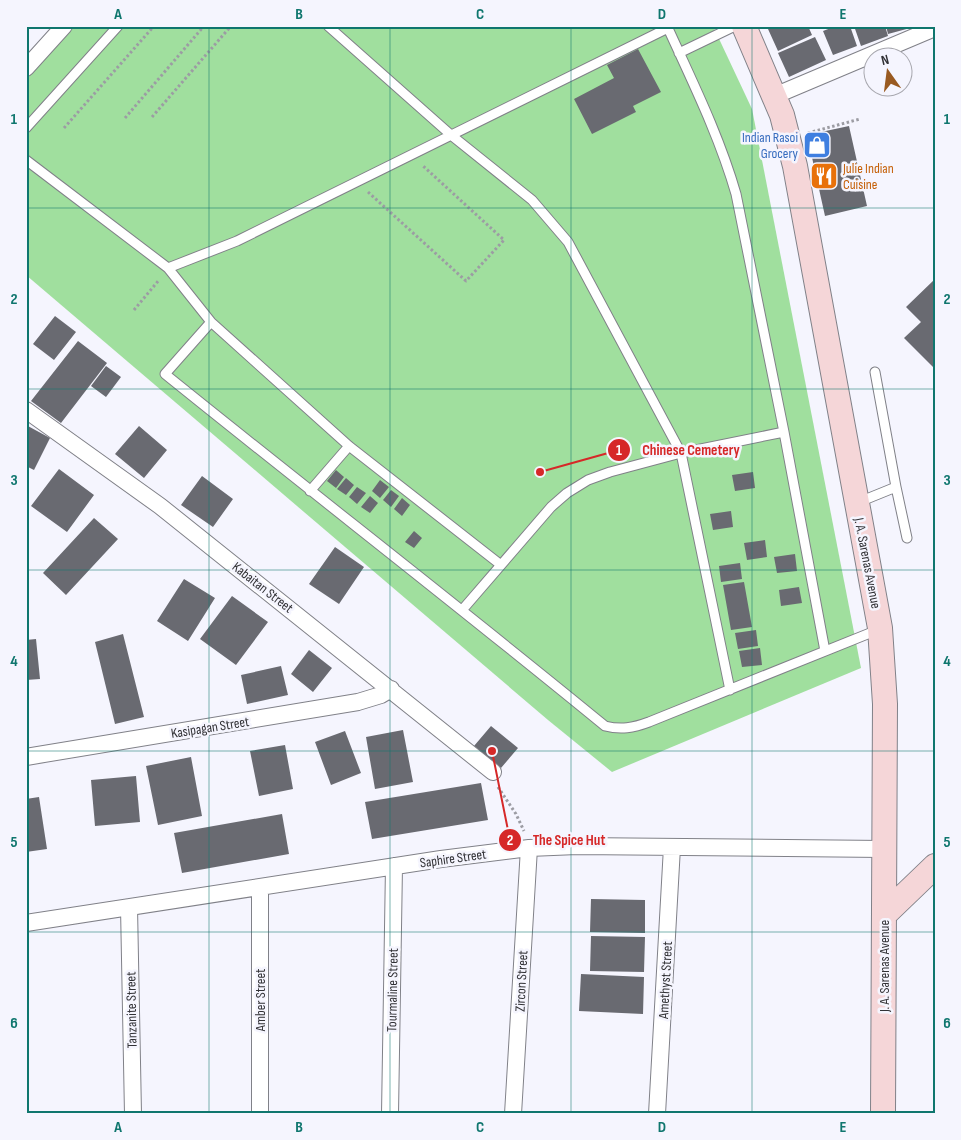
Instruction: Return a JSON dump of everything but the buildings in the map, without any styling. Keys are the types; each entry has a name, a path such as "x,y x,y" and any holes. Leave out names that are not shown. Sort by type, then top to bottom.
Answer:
{"main road":[{"name":"J. A. Sarenas Avenue","path":"744,26 774,96 788,138 880,628 885,704 883,1114"},
{"path":"884,915 935,866"}],"street":[{"path":"26,68 64,26"},
{"path":"774,96 917,30 935,28"},
{"name":"Kabaitan Street","path":"26,410 160,506 391,689 495,776"},
{"name":"Kasipagan Street","path":"26,757 358,702 381,695 391,689"},
{"name":"Saphire Street","path":"26,923 394,866 529,848 578,846 884,849"},
{"name":"Amethyst Street","path":"657,1114 672,847"},
{"name":"Zircon Street","path":"513,1114 529,848"},
{"name":"Tourmaline Street","path":"390,1114 394,866"},
{"name":"Amber Street","path":"260,887 260,1114"},
{"name":"Tanzanite Street","path":"129,907 133,1114"}],"lane":[{"path":"26,128 118,26"},
{"path":"328,26 451,135 532,200 568,242 681,454 730,690"},
{"path":"679,53 735,26"},
{"path":"168,268 238,242 356,181 667,27 726,159 736,194 784,432 825,651"},
{"path":"26,160 168,268 211,322 348,446 501,565"},
{"path":"211,322 165,374 310,491 463,609 605,726 617,729 632,728 880,628"},
{"path":"875,372 907,538"},
{"path":"463,609 551,507 567,492 588,480 610,472 681,454 784,432"},
{"path":"310,491 348,446"},
{"path":"856,503 896,487"}],"path":[{"path":"64,128 154,26"},
{"path":"125,118 204,26"},
{"path":"152,117 231,26"},
{"path":"788,138 860,119"},
{"path":"356,181 466,281 504,240 410,155"},
{"path":"134,310 168,268"},
{"path":"495,776 502,796 516,814 529,848"}],"green space":[{"path":"73,26 713,26 752,109 861,668 612,772 548,720 26,275 26,78"}],"place":[{"name":"Indian Rasoi Grocery","path":"817,145"},
{"name":"Julie Indian Cuisine","path":"824,176"},
{"name":"Chinese Cemetery","path":"540,472"},
{"name":"The Spice Hut","path":"492,751"}]}
